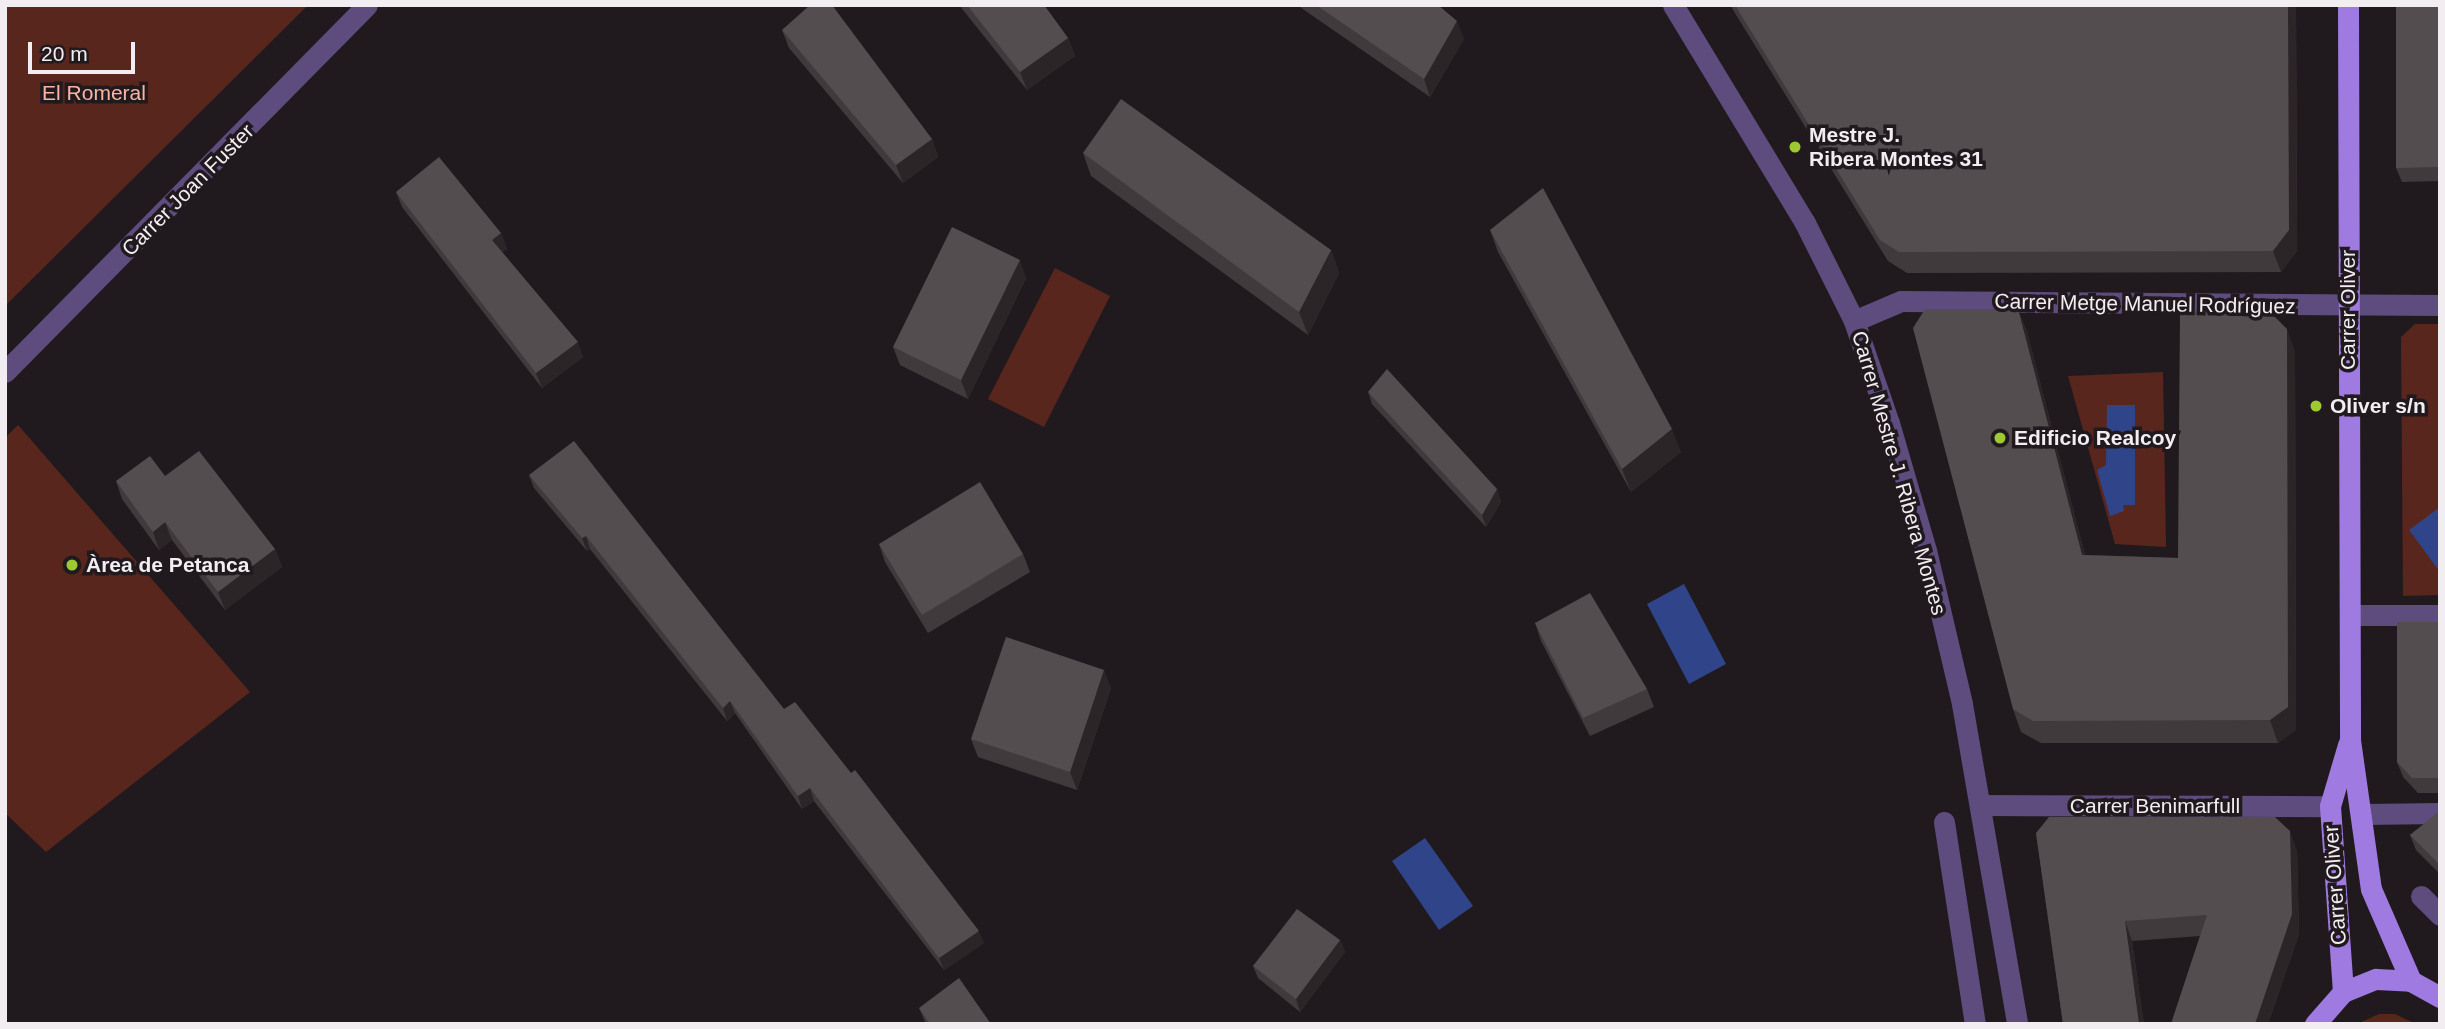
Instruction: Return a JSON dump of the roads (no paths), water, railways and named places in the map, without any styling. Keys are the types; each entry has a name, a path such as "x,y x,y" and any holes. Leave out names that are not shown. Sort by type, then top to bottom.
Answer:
{"main road":[{"name":"Carrer Oliver","path":"2348,5 2350,740 2364,814 2371,889 2411,981"},
{"name":"Carrer Oliver","path":"2343,992 2330,806 2350,740"},
{"path":"2315,1024 2343,992 2376,979 2411,981 2440,997"}],"street":[{"name":"Carrer Joan Fuster","path":"5,372 367,5"},
{"name":"Carrer Mestre J. Ribera Montes","path":"1673,5 1805,223 1854,321 1926,550 1980,805 2017,1024"},
{"name":"Carrer Metge Manuel Rodríguez","path":"1854,321 1900,301 2440,305"},
{"path":"2350,615 2440,615"},
{"name":"Carrer Benimarfull","path":"1980,805 2330,806"},
{"path":"2364,814 2440,813"},
{"path":"1944,822 1975,1024"},
{"path":"2421,896 2440,915"}],"water":[{"path":"2107,405 2135,405 2135,505 2123,505 2124,511 2110,516 2097,470 2106,465"},
{"path":"2440,507 2440,572 2409,530"},
{"path":"1684,584 1726,664 1689,684 1647,604"},
{"path":"1425,838 1473,906 1439,930 1392,861"}],"place":[{"name":"Mestre J. Ribera Montes 31","path":"1795,147"},
{"name":"Oliver s/n","path":"2316,406"},
{"name":"Edificio Realcoy","path":"2000,438"},
{"name":"Àrea de Petanca","path":"72,565"}],"park label":[{"name":"El Romeral","path":"94,93"}]}
